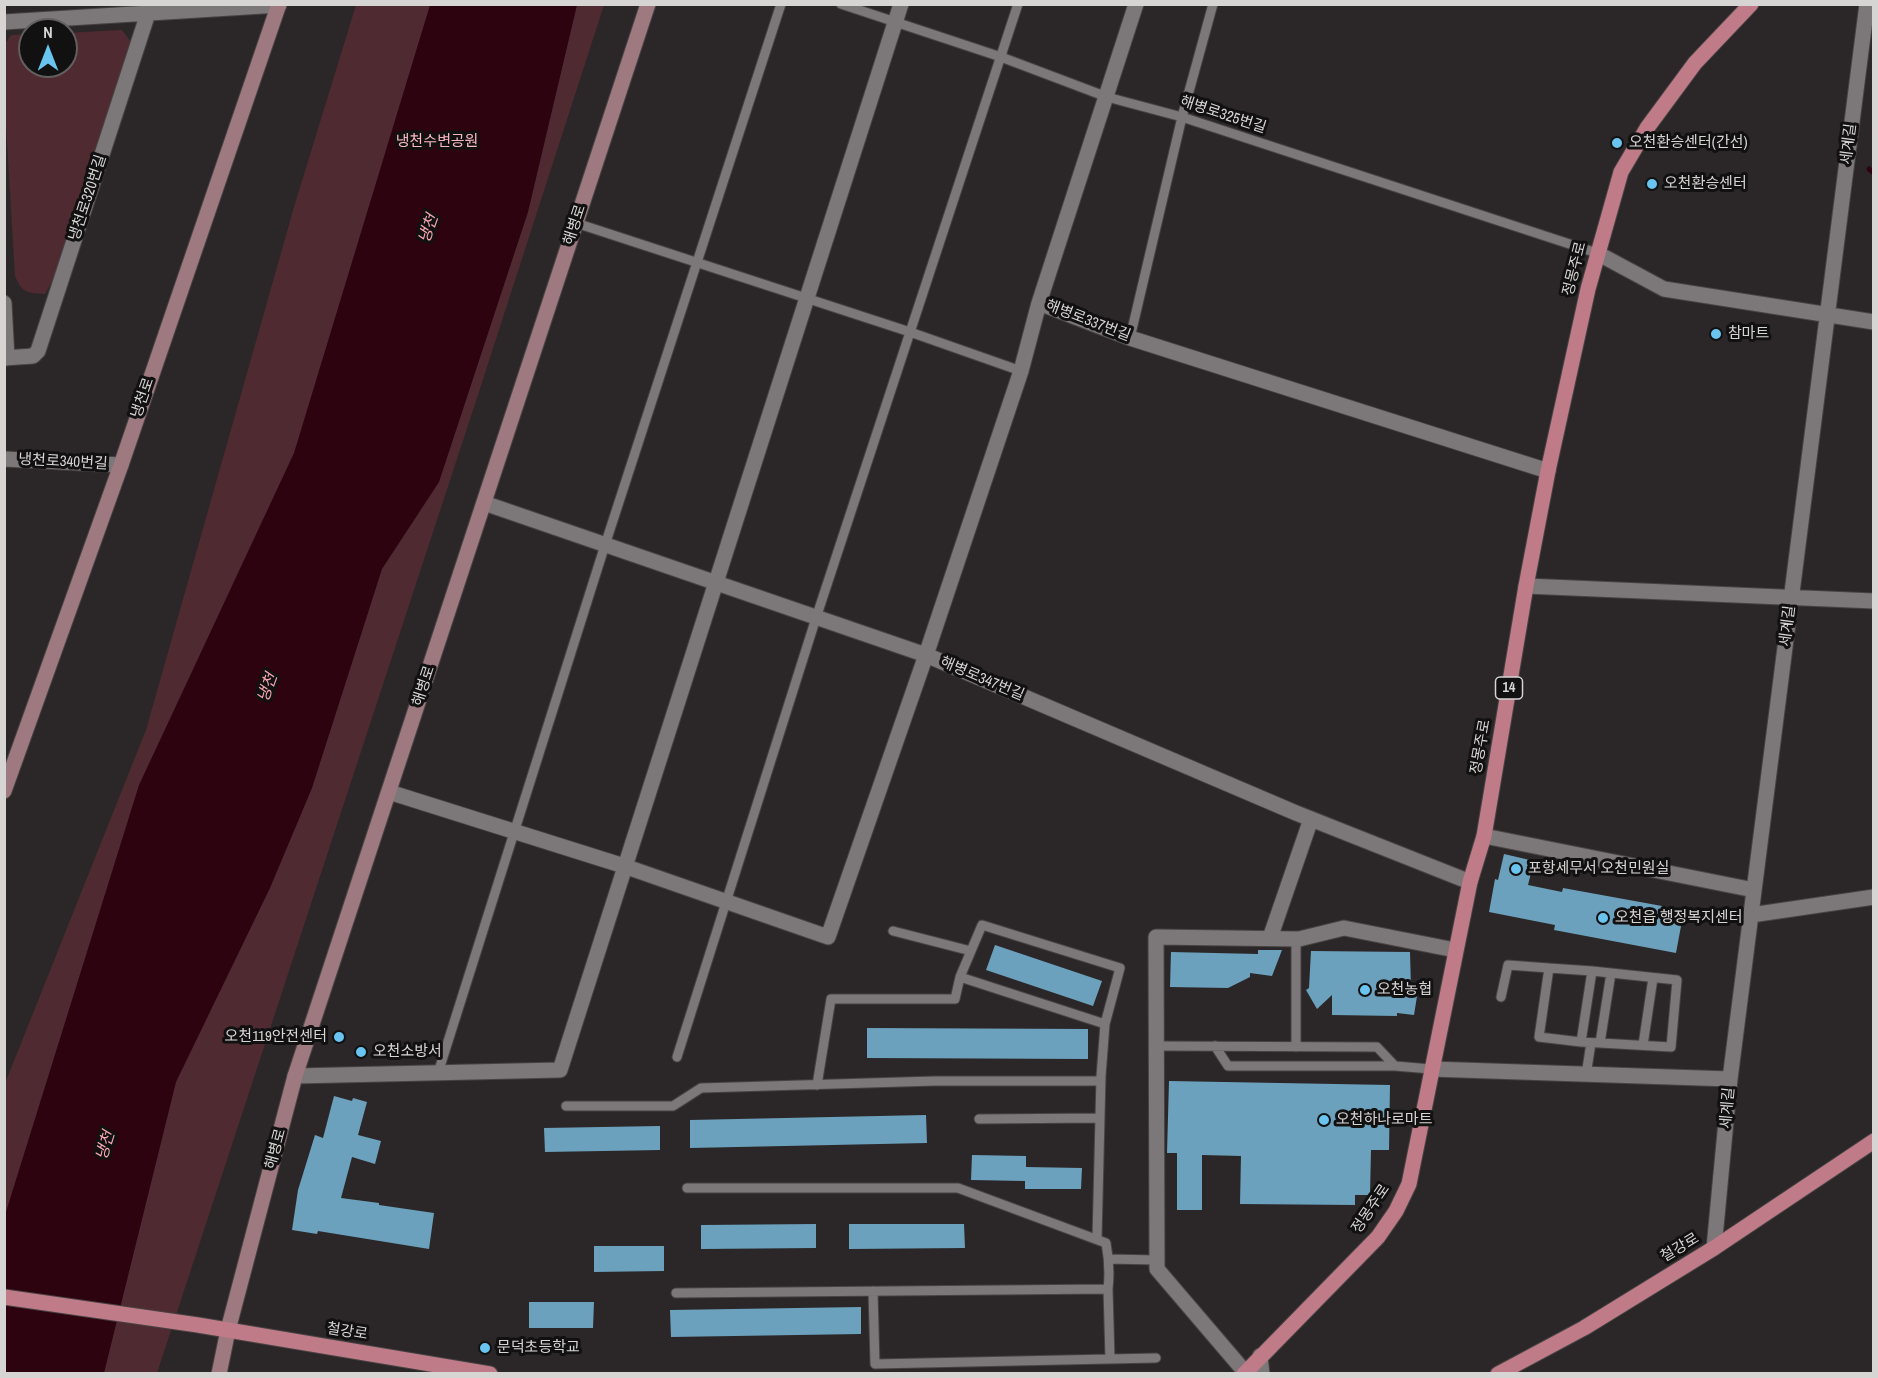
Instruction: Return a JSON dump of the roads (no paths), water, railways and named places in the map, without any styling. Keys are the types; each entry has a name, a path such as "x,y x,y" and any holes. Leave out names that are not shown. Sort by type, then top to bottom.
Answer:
{"main road":[{"name":"해병로","path":"219,1374 228,1330 295,1076 648,4"},
{"name":"냉천로","path":"4,791 121,465 279,5"},
{"name":"정몽주로","path":"1244,1373 1378,1237 1396,1211 1409,1184 1455,950 1470,882 1484,836 1526,586 1548,471 1597,253 1621,172 1647,128 1695,63 1747,6"},
{"name":"철강로","path":"1498,1374 1584,1328 1714,1248 1874,1141"},
{"name":"철강로","path":"4,1297 198,1324 490,1374"}],"street":[{"path":"295,1076 560,1070 714,582 901,4"},
{"path":"1039,303 1136,4"},
{"name":"세계길","path":"1714,1248 1730,1079 1867,4"},
{"path":"4,22 73,14 149,9 279,5"},
{"name":"냉천로320번길","path":"6,358 33,356 38,351 149,9"},
{"path":"1597,253 1664,289 1874,322"},
{"path":"4,303 6,358"},
{"name":"해병로337번길","path":"727,901 828,937 1021,371 1039,303 1130,338 1548,471"},
{"name":"냉천로340번길","path":"4,459 121,465"},
{"name":"해병로347번길","path":"484,503 926,655 1311,819 1470,882"},
{"path":"1526,586 1874,601"},
{"path":"389,792 727,901"},
{"path":"1270,938 1311,819"},
{"path":"1484,836 1754,890"},
{"path":"1751,915 1874,897"},
{"path":"1244,1373 1157,1269 1156,937 1296,939 1344,928 1455,950"},
{"path":"1431,1069 1730,1079"},
{"path":"1260,1356 1262,1374"}],"lane":[{"path":"438,1073 605,544 781,4"},
{"name":"해병로325번길","path":"841,4 1001,57 1107,96 1182,117 1597,253"},
{"path":"677,1058 816,618 1018,4"},
{"path":"1130,338 1182,117 1213,4"},
{"path":"576,223 910,332 1021,371"},
{"path":"817,1085 831,999 955,999 960,977 982,924 1120,968 1105,1024 1101,1081 1097,1239"},
{"path":"893,931 971,951"},
{"path":"1296,939 1296,1047"},
{"path":"1501,997 1508,966 1549,968 1592,971 1677,980 1671,1047 1591,1043 1539,1037 1549,968"},
{"path":"1591,1043 1592,971"},
{"path":"1586,1075 1591,1043 1611,974"},
{"path":"960,977 1105,1024"},
{"path":"1643,1045 1653,978"},
{"path":"1156,1046 1377,1047 1395,1066"},
{"path":"1215,1046 1228,1066 1395,1066 1431,1069"},
{"path":"566,1106 673,1106 701,1088 935,1081 1101,1081"},
{"path":"979,1119 1100,1118"},
{"path":"687,1188 958,1188 1097,1239 1106,1243 1109,1259 1110,1359"},
{"path":"1109,1259 1157,1260"},
{"path":"676,1293 1108,1288"},
{"path":"873,1291 875,1364 1156,1358"}],"water":[{"name":"냉천수변공원","path":"430,5 577,5 528,212 439,482 382,569 312,788 270,888 176,1082 104,1373 5,1374 5,1215 139,785 294,453"}],"waterway":[{"path":"1869,169 1874,173"}],"place":[{"name":"오천환승센터(간선)","path":"1617,143"},
{"name":"오천환승센터","path":"1652,184"},
{"name":"참마트","path":"1716,334"},
{"name":"포항세무서 오천민원실","path":"1516,869"},
{"name":"오천읍 행정복지센터","path":"1603,918"},
{"name":"오천농협","path":"1365,990"},
{"name":"오천119안전센터","path":"339,1037"},
{"name":"오천소방서","path":"361,1052"},
{"name":"오천하나로마트","path":"1324,1120"},
{"name":"문덕초등학교","path":"485,1348"}],"water label":[{"name":"냉천","path":"429,229"},
{"name":"냉천","path":"268,688"},
{"name":"냉천","path":"106,1146"}]}
